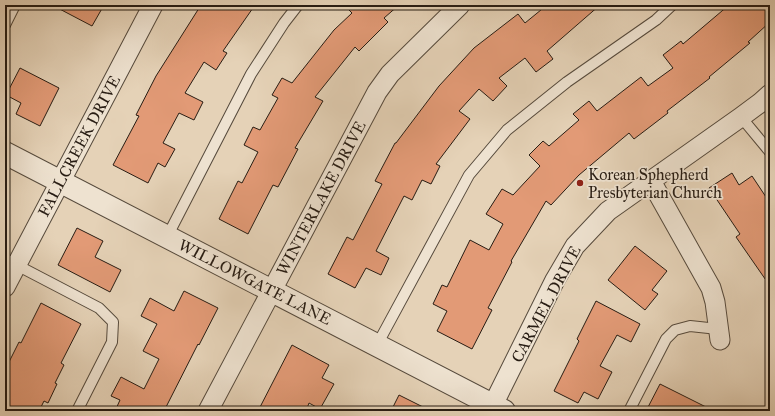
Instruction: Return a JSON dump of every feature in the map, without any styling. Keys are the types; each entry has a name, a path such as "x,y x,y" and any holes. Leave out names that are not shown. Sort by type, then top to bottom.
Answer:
{"street":[{"name":"FALLCREEK DRIVE","path":"5,287 11,262 60,182 153,5"},
{"name":"WINTERLAKE DRIVE","path":"208,411 376,92 390,74 460,5"},
{"name":"CARMEL DRIVE","path":"496,409 555,280 575,246 608,211 741,117 770,94"},
{"name":"WILLOWGATE LANE","path":"5,153 377,345 496,409"},
{"path":"651,181 710,288 715,302 719,335"}],"lane":[{"path":"5,25 15,5"},
{"path":"167,236 251,74 284,23 298,5"},
{"path":"377,345 469,174 507,130 567,82 656,20 672,5"},
{"path":"741,117 770,152"},
{"path":"11,262 99,308 113,322 112,342 77,411"},
{"path":"629,411 666,339 675,330 690,326 719,335"}],"building":[{"path":"52,5 104,5 92,26"},
{"path":"201,5 255,5 223,51 227,53 216,70 204,62 185,93 203,102 194,120 179,113 163,143 175,149 165,167 158,163 148,183 113,165 139,116 136,115 156,76"},
{"path":"344,5 399,5 384,18 388,22 359,51 355,47 315,97 323,101 295,148 298,149 278,187 273,185 248,234 219,219 238,181 242,183 258,152 244,145 253,127 260,130 278,98 272,95 282,78 292,83 334,30 352,13"},
{"path":"547,5 600,5 547,51 553,59 536,72 525,58 499,78 507,86 493,101 479,89 459,111 470,119 436,164 440,166 431,184 422,180 412,200 404,196 376,251 389,258 381,275 366,268 355,288 328,274 347,237 353,240 382,184 375,181 395,143 439,86 474,48 518,14 525,23"},
{"path":"729,5 770,5 770,22 748,42 750,43 709,77 710,78 667,111 668,113 634,139 629,133 579,175 551,205 546,201 511,261 512,262 488,308 492,310 472,349 437,331 447,311 433,304 442,285 447,287 470,240 489,250 503,224 486,214 502,189 513,195 540,166 529,155 543,141 549,146 579,120 573,114 589,101 597,111 641,77 648,86 673,68 663,55 681,41 683,44"},
{"path":"20,68 59,88 40,126 16,114 21,103 6,95"},
{"path":"732,173 739,185 752,176 770,203 770,286 736,237 740,234 709,188"},
{"path":"77,228 103,241 95,257 121,270 110,292 58,265"},
{"path":"635,246 667,271 652,290 658,294 645,310 608,280"},
{"path":"184,291 218,308 164,411 115,411 120,400 111,396 121,377 144,389 159,359 143,351 157,324 141,316 150,298 174,311"},
{"path":"596,301 640,324 631,342 617,335 600,366 612,372 598,399 584,392 578,403 554,391 579,341 577,339"},
{"path":"41,303 81,324 61,363 64,365 55,383 57,384 48,403 44,401 39,411 5,411 5,370 19,342 21,343"},
{"path":"292,345 329,365 322,378 334,384 320,409 309,403 306,411 258,411"},
{"path":"660,384 714,411 646,411"},
{"path":"399,395 431,411 391,411"}],"place":[{"name":"Korean Sphepherd Presbyterian Church","path":"580,183"}]}
